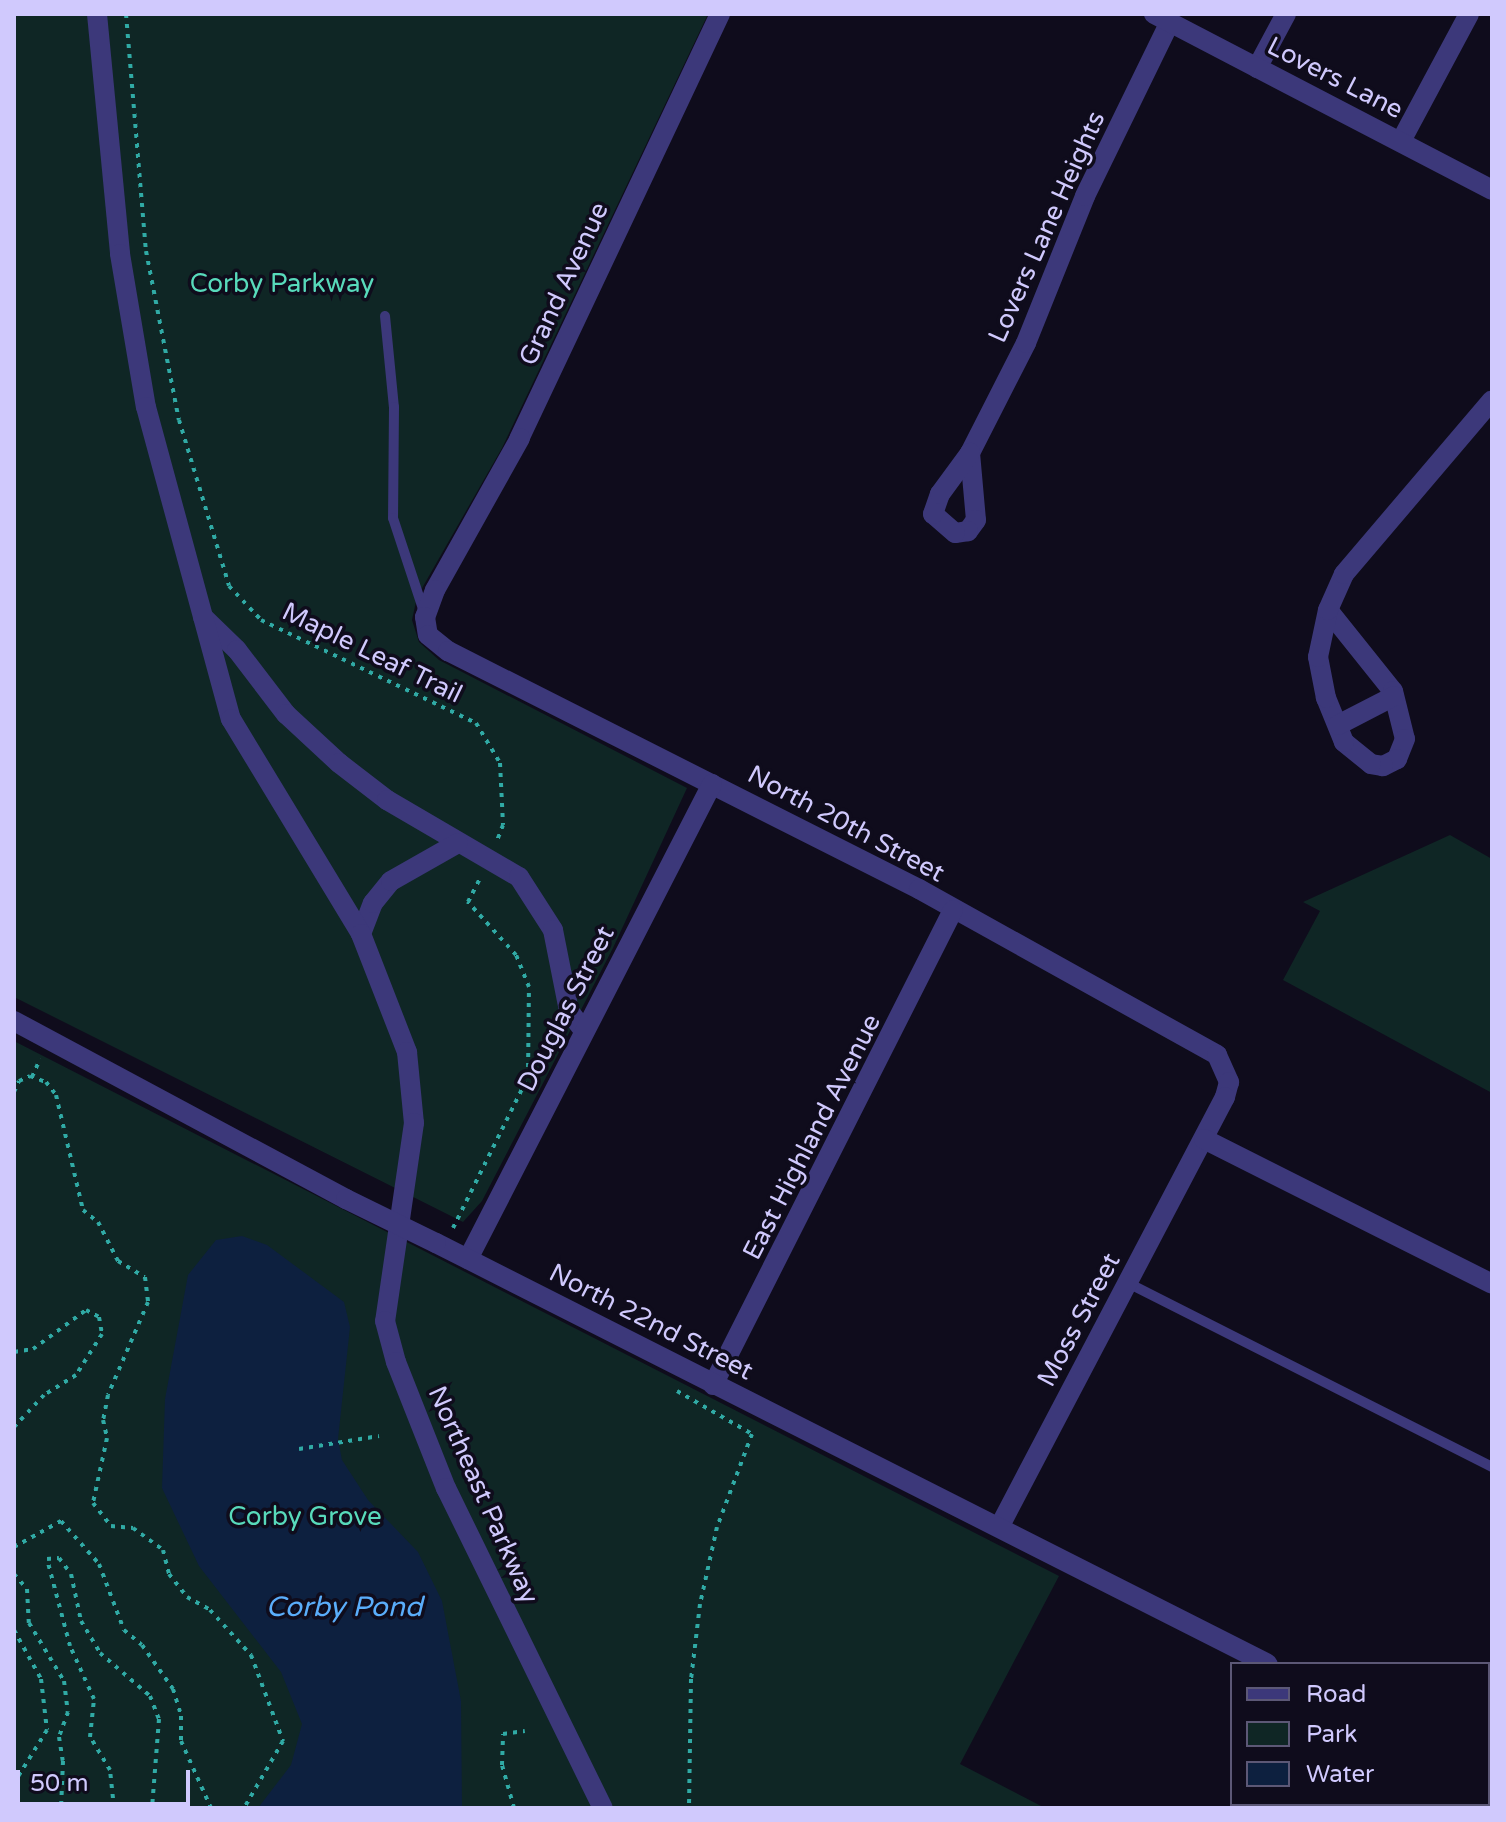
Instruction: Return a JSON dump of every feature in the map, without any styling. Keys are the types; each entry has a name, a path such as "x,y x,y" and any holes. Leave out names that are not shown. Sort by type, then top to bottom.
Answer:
{"street":[{"path":"97,14 120,254 146,407 231,719 361,934"},
{"name":"Grand Avenue","path":"425,617 445,571 520,438 720,14"},
{"path":"1257,68 1286,14"},
{"path":"1401,141 1469,14"},
{"name":"Lovers Lane","path":"1162,18 1492,190"},
{"name":"Lovers Lane Heights","path":"970,453 1026,343 1162,18"},
{"path":"1328,610 1394,696 1405,739 1397,759 1371,764 1344,742 1326,698 1318,657 1328,610 1344,574 1492,400"},
{"path":"203,617 237,650 286,714 339,763 458,843 519,877 539,902 553,930 569,1011 584,1031"},
{"name":"North 20th Street","path":"425,617 428,635 448,651 953,910 1217,1055 1229,1082 1204,1139"},
{"path":"1338,725 1394,696"},
{"name":"Douglas Street","path":"468,1259 712,784"},
{"path":"361,934 373,903 391,881 458,843"},
{"name":"East Highland Avenue","path":"713,1385 953,910"},
{"name":"Northeast Parkway","path":"361,934 407,1052 414,1123 386,1293 385,1321 396,1362 446,1488 603,1808"},
{"name":"North 22nd Street","path":"14,1021 346,1199 713,1385 1000,1525 1264,1662"},
{"path":"1204,1139 1492,1284"},
{"name":"Moss Street","path":"1000,1525 1204,1139"}],"lane":[{"path":"385,316 394,407 393,518 425,617"},
{"path":"1128,1283 1492,1467"}],"path":[{"name":"Maple Leaf Trail","path":"126,14 146,251 179,420 229,586 261,620 476,723 500,763 503,825 468,902 516,955 529,987 528,1077 440,1245"},
{"path":"14,1092 19,1081 30,1076 46,1082 56,1095 83,1210 98,1222 118,1261 145,1277 148,1302 108,1395 103,1420 107,1438 93,1503 111,1526 133,1528 163,1550 169,1574 187,1597 210,1610 251,1655 283,1741 244,1808"},
{"path":"14,1352 33,1349 86,1310 99,1317 102,1334 76,1375 44,1395 14,1427"},
{"path":"669,1387 752,1434 717,1527 700,1604 691,1679 689,1808"},
{"path":"299,1449 379,1436"},
{"path":"14,1547 61,1521 99,1564 124,1630 142,1645 173,1689 181,1716 181,1741 211,1808"},
{"path":"114,1808 110,1770 90,1737 94,1699 70,1646 47,1559 59,1558 71,1574 81,1621 100,1653 150,1696 159,1719 152,1808"},
{"path":"14,1574 27,1589 29,1623 64,1681 68,1712 59,1737 63,1761 61,1808"},
{"path":"14,1630 41,1679 47,1730 14,1783"},
{"path":"514,1808 503,1776 503,1734 525,1731"},
{"path":"14,1801 19,1808"}],"green space":[{"name":"Corby Parkway","path":"14,14 708,14 502,448 417,597 412,620 419,642 439,660 687,788 613,948 482,1201 463,1222 14,997"},
{"path":"1450,835 1492,859 1492,1093 1283,980 1320,911 1303,902"},
{"name":"Corby Grove","path":"14,1041 1059,1576 960,1764 1045,1808 14,1808"}],"water":[{"name":"Corby Pond","path":"242,1236 267,1245 344,1302 350,1327 338,1439 342,1460 368,1500 418,1552 442,1601 461,1701 462,1808 258,1808 291,1765 302,1724 281,1672 199,1566 162,1488 165,1399 188,1275 216,1240"}]}
